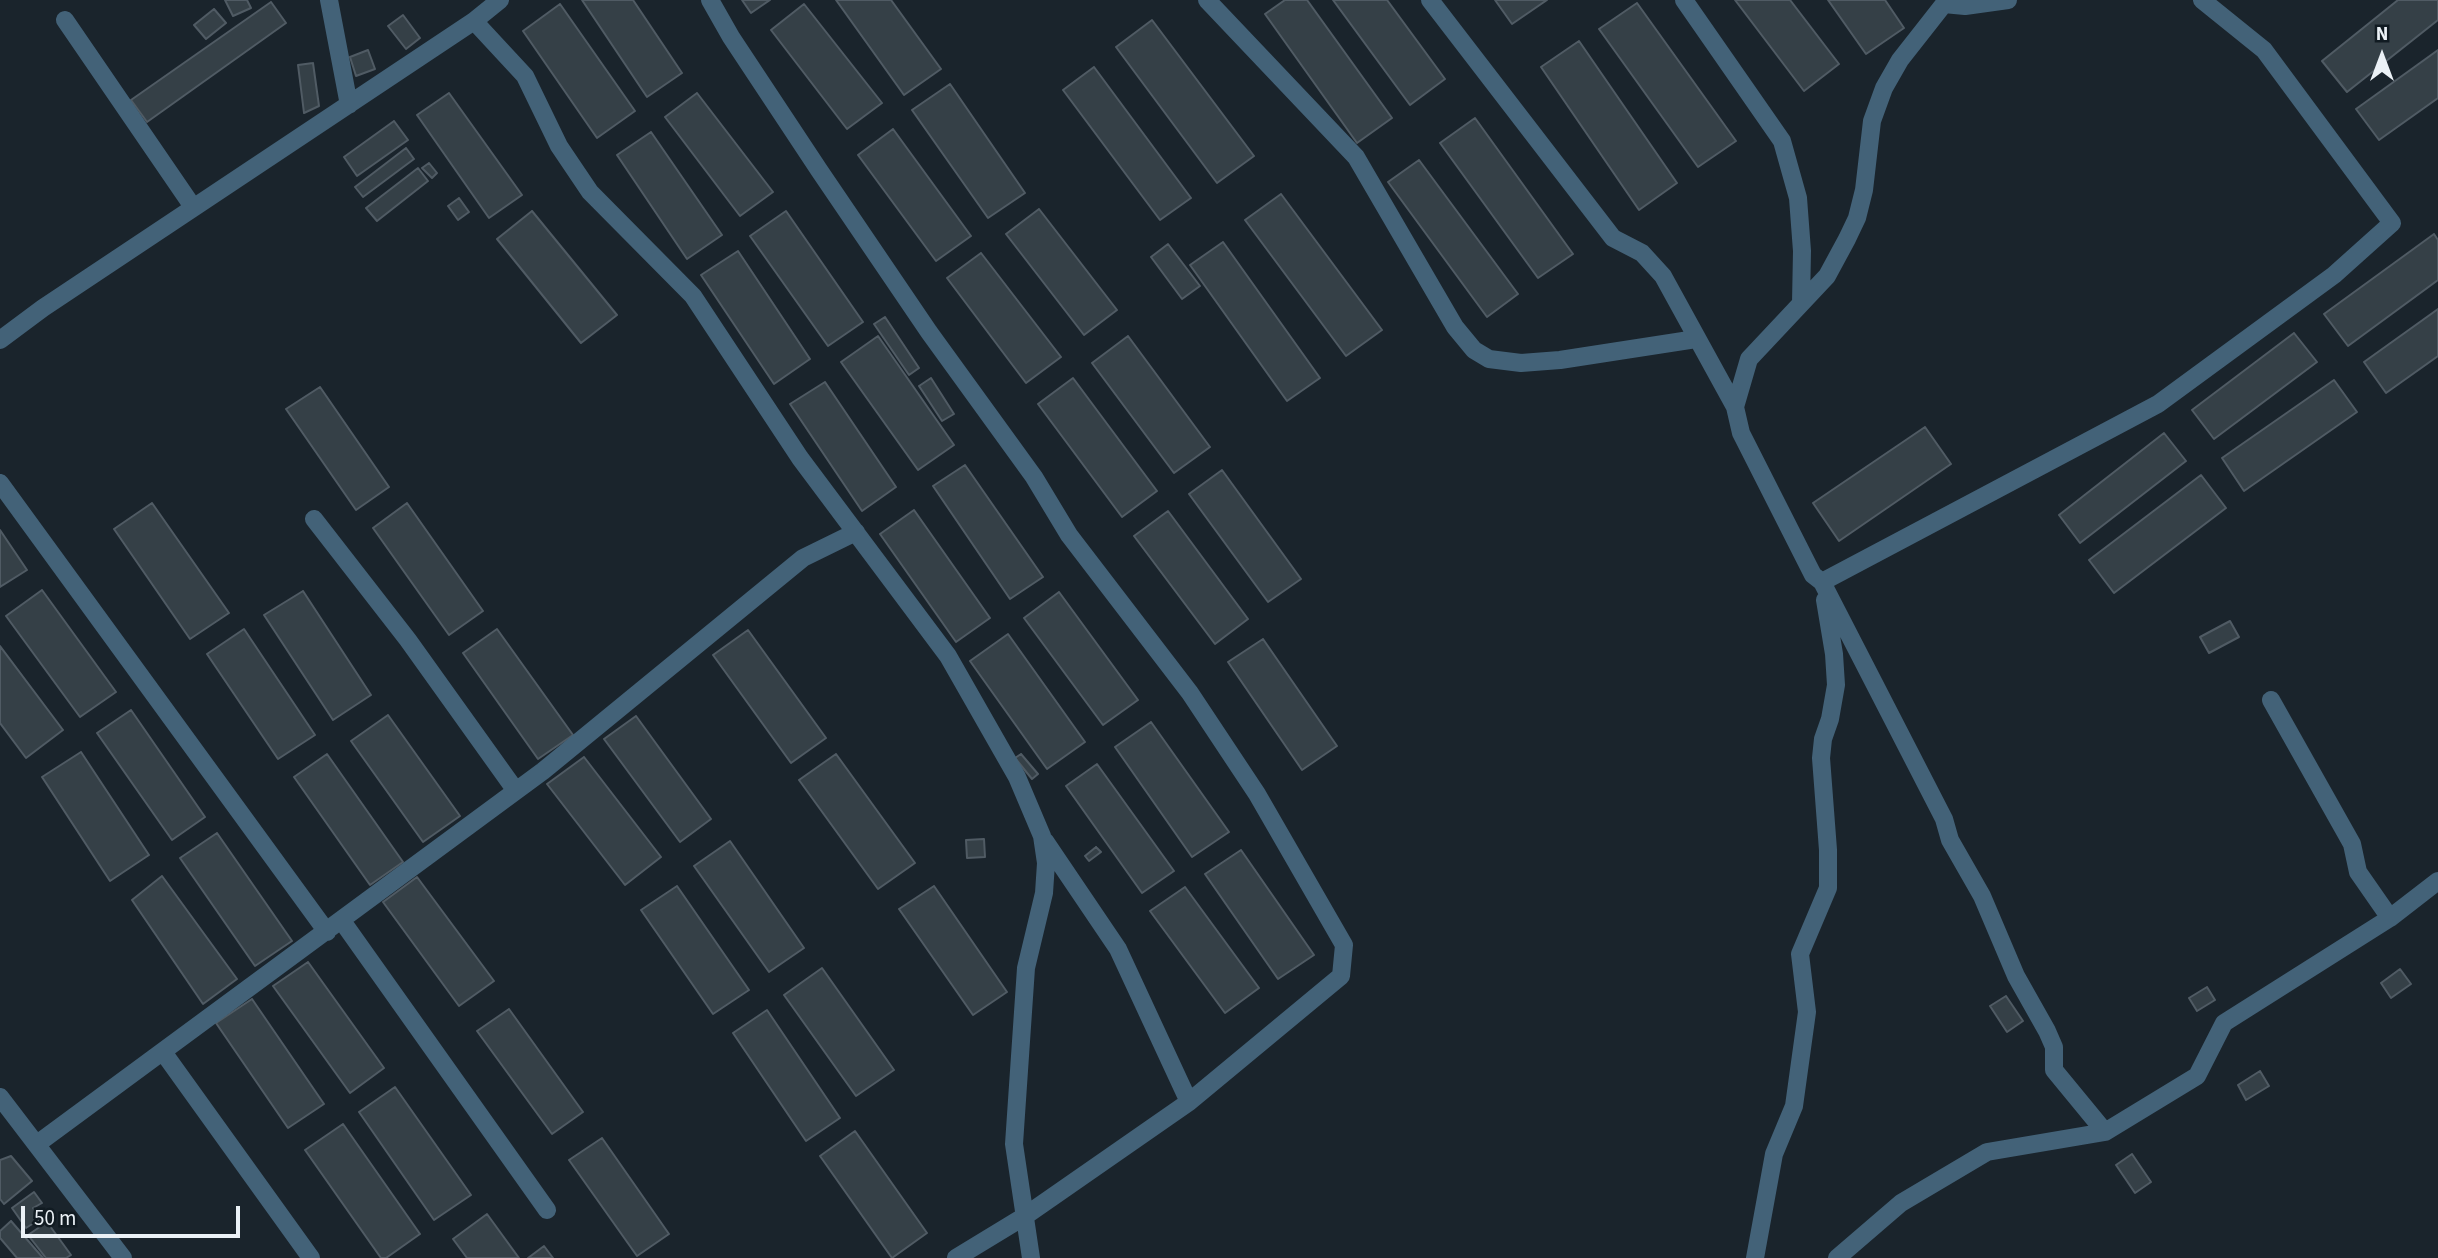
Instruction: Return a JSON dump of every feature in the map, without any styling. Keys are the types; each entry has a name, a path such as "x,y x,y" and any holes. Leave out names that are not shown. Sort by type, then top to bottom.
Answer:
{"street":[{"path":"329,0 349,105"},
{"path":"0,340 43,307 349,105 474,21 500,0"},
{"path":"710,0 731,37 819,170 929,332 1034,477 1069,535 1205,716 1257,794 1344,945 1341,976 1189,1102 1026,1216 956,1258"},
{"path":"1207,0 1356,157 1455,327 1474,350 1489,359 1521,363 1560,360 1696,338"},
{"path":"1430,0 1613,238 1642,253 1663,276 1735,407 1741,433 1813,575 1822,582 1944,819 1950,840 1982,896 2016,976 2047,1031 2054,1048 2054,1070 2105,1132"},
{"path":"1684,0 1782,141 1798,198 1802,251 1801,303"},
{"path":"1735,407 1749,359 1827,276 1857,218 1864,190 1872,121 1884,88 1900,60 1942,2 1965,6 2008,0"},
{"path":"1822,582 2158,404 2334,275 2392,223 2264,51 2202,0"},
{"path":"65,20 193,207"},
{"path":"474,21 526,76 559,146 590,192 693,296 800,458 948,656 1017,777 1042,836 1118,949 1189,1102"},
{"path":"0,483 327,932"},
{"path":"314,519 408,640 516,792"},
{"path":"37,1144 516,792 803,558 856,532"},
{"path":"1755,1258 1774,1154 1794,1106 1807,1012 1800,954 1828,888 1821,758 1836,685 1834,654 1822,582"},
{"path":"2271,700 2352,844 2358,872 2390,918"},
{"path":"1031,1258 1014,1144 1026,968 1044,893 1046,863 1042,836"},
{"path":"1837,1258 1902,1203 1987,1152 2105,1132 2197,1076 2224,1023 2390,918 2438,881"},
{"path":"342,921 547,1210"},
{"path":"163,1052 311,1258"},
{"path":"0,1097 122,1258"}],"building":[{"path":"225,0 247,0 251,8 233,16"},
{"path":"582,0 633,0 682,73 647,97"},
{"path":"742,0 770,0 751,13"},
{"path":"836,0 891,0 941,69 904,95"},
{"path":"1285,0 1307,0 1392,118 1357,143 1265,14"},
{"path":"1333,0 1387,0 1445,79 1410,105"},
{"path":"1495,0 1547,0 1512,24"},
{"path":"1735,0 1790,0 1839,64 1804,91"},
{"path":"1828,0 1885,0 1904,28 1866,54"},
{"path":"2398,0 2438,0 2438,20 2347,92 2322,61"},
{"path":"271,2 286,23 147,122 131,100"},
{"path":"1637,3 1736,141 1698,167 1599,29"},
{"path":"560,4 635,111 597,138 523,31"},
{"path":"804,4 882,103 847,129 771,30"},
{"path":"214,9 226,23 206,39 194,25"},
{"path":"403,15 420,38 406,49 388,26"},
{"path":"1152,20 1254,156 1217,183 1116,47"},
{"path":"1579,41 1677,183 1639,210 1541,67"},
{"path":"368,50 375,69 356,76 350,57"},
{"path":"2438,50 2438,98 2379,140 2356,109"},
{"path":"313,63 319,106 304,113 298,65"},
{"path":"1094,67 1191,198 1160,220 1063,90"},
{"path":"950,84 1025,193 988,218 912,110"},
{"path":"449,93 522,195 489,218 417,115"},
{"path":"697,93 773,192 740,216 665,117"},
{"path":"1475,118 1573,254 1538,278 1440,143"},
{"path":"394,121 408,140 357,176 344,157"},
{"path":"893,129 971,236 936,261 858,155"},
{"path":"651,132 722,235 687,259 617,155"},
{"path":"406,148 414,159 363,197 355,187"},
{"path":"1419,160 1518,294 1487,317 1388,182"},
{"path":"429,163 437,173 432,178 422,168"},
{"path":"418,168 428,181 377,221 366,208"},
{"path":"1281,194 1382,330 1346,356 1245,220"},
{"path":"459,198 469,212 458,220 448,206"},
{"path":"1039,209 1117,310 1084,335 1006,234"},
{"path":"532,211 617,315 581,343 497,239"},
{"path":"786,211 863,322 828,346 750,236"},
{"path":"2434,234 2438,240 2438,280 2348,346 2324,314"},
{"path":"1223,242 1320,378 1287,401 1190,265"},
{"path":"1168,244 1200,286 1182,299 1151,257"},
{"path":"738,251 810,359 774,384 701,275"},
{"path":"981,253 1061,357 1026,383 947,278"},
{"path":"2438,309 2438,356 2386,393 2364,362"},
{"path":"885,317 919,368 909,375 874,324"},
{"path":"2294,333 2317,362 2214,439 2192,410"},
{"path":"878,336 954,445 918,470 841,362"},
{"path":"1128,336 1210,447 1174,473 1092,363"},
{"path":"931,378 954,414 942,421 919,386"},
{"path":"1073,378 1157,491 1122,517 1038,404"},
{"path":"2334,380 2357,412 2244,491 2222,458"},
{"path":"825,382 896,487 862,511 790,404"},
{"path":"320,387 389,487 356,510 286,409"},
{"path":"1925,427 1951,464 1839,541 1813,503"},
{"path":"2164,433 2186,461 2080,543 2059,515"},
{"path":"965,465 1043,577 1010,599 933,486"},
{"path":"1222,470 1301,579 1268,602 1189,494"},
{"path":"2201,475 2226,508 2114,593 2089,560"},
{"path":"152,503 229,613 190,639 114,529"},
{"path":"407,503 483,611 449,635 373,528"},
{"path":"914,510 990,618 956,642 880,534"},
{"path":"1168,511 1248,619 1215,644 1134,536"},
{"path":"0,530 27,570 0,587"},
{"path":"42,590 116,692 80,717 6,616"},
{"path":"303,591 371,695 333,720 264,615"},
{"path":"1059,592 1138,700 1103,725 1024,618"},
{"path":"2230,621 2239,637 2209,653 2200,637"},
{"path":"244,629 315,735 278,759 207,654"},
{"path":"497,629 573,735 538,759 463,653"},
{"path":"748,630 826,738 791,763 713,655"},
{"path":"1008,634 1085,742 1047,769 970,661"},
{"path":"1263,639 1337,746 1302,770 1228,662"},
{"path":"0,646 63,730 26,758 0,723"},
{"path":"131,710 205,817 172,840 97,733"},
{"path":"388,715 460,816 423,842 351,741"},
{"path":"636,716 711,819 680,842 604,739"},
{"path":"1151,722 1229,832 1192,857 1115,747"},
{"path":"81,752 149,855 110,881 42,777"},
{"path":"327,754 403,862 370,885 294,777"},
{"path":"836,754 915,863 878,889 799,780"},
{"path":"1021,754 1038,774 1032,779 1015,758"},
{"path":"584,757 661,857 625,885 547,784"},
{"path":"1097,764 1174,871 1142,893 1066,786"},
{"path":"217,833 292,941 255,966 180,858"},
{"path":"984,839 985,857 967,858 966,840"},
{"path":"730,841 804,948 769,972 694,866"},
{"path":"1096,847 1101,852 1089,861 1085,856"},
{"path":"1241,850 1314,955 1278,979 1205,874"},
{"path":"162,876 237,979 203,1004 132,900"},
{"path":"417,877 494,981 459,1006 383,902"},
{"path":"677,886 749,990 713,1014 641,910"},
{"path":"934,886 1007,992 973,1015 899,909"},
{"path":"1185,887 1259,988 1225,1013 1150,911"},
{"path":"308,962 384,1068 350,1093 273,986"},
{"path":"822,968 894,1070 856,1096 784,995"},
{"path":"2400,969 2411,984 2391,998 2381,983"},
{"path":"2207,987 2215,1000 2197,1011 2189,998"},
{"path":"2006,996 2023,1021 2007,1032 1990,1006"},
{"path":"252,999 324,1104 288,1128 216,1023"},
{"path":"509,1009 583,1112 552,1134 477,1031"},
{"path":"767,1010 840,1118 806,1141 733,1033"},
{"path":"2260,1071 2269,1086 2246,1100 2238,1085"},
{"path":"395,1087 471,1195 434,1220 359,1112"},
{"path":"343,1124 420,1234 386,1258 381,1258 305,1150"},
{"path":"855,1131 927,1233 892,1258 820,1156"},
{"path":"602,1138 669,1234 637,1256 569,1160"},
{"path":"2132,1154 2151,1182 2135,1193 2116,1165"},
{"path":"11,1156 32,1181 4,1204 0,1199 0,1160"},
{"path":"34,1192 42,1203 33,1208 40,1219 26,1228 12,1208"},
{"path":"487,1214 519,1258 467,1258 453,1239"},
{"path":"11,1221 43,1258 17,1258 0,1238 0,1231"},
{"path":"47,1222 71,1255 66,1258 46,1258 28,1235"},
{"path":"544,1246 553,1258 528,1258"}]}
